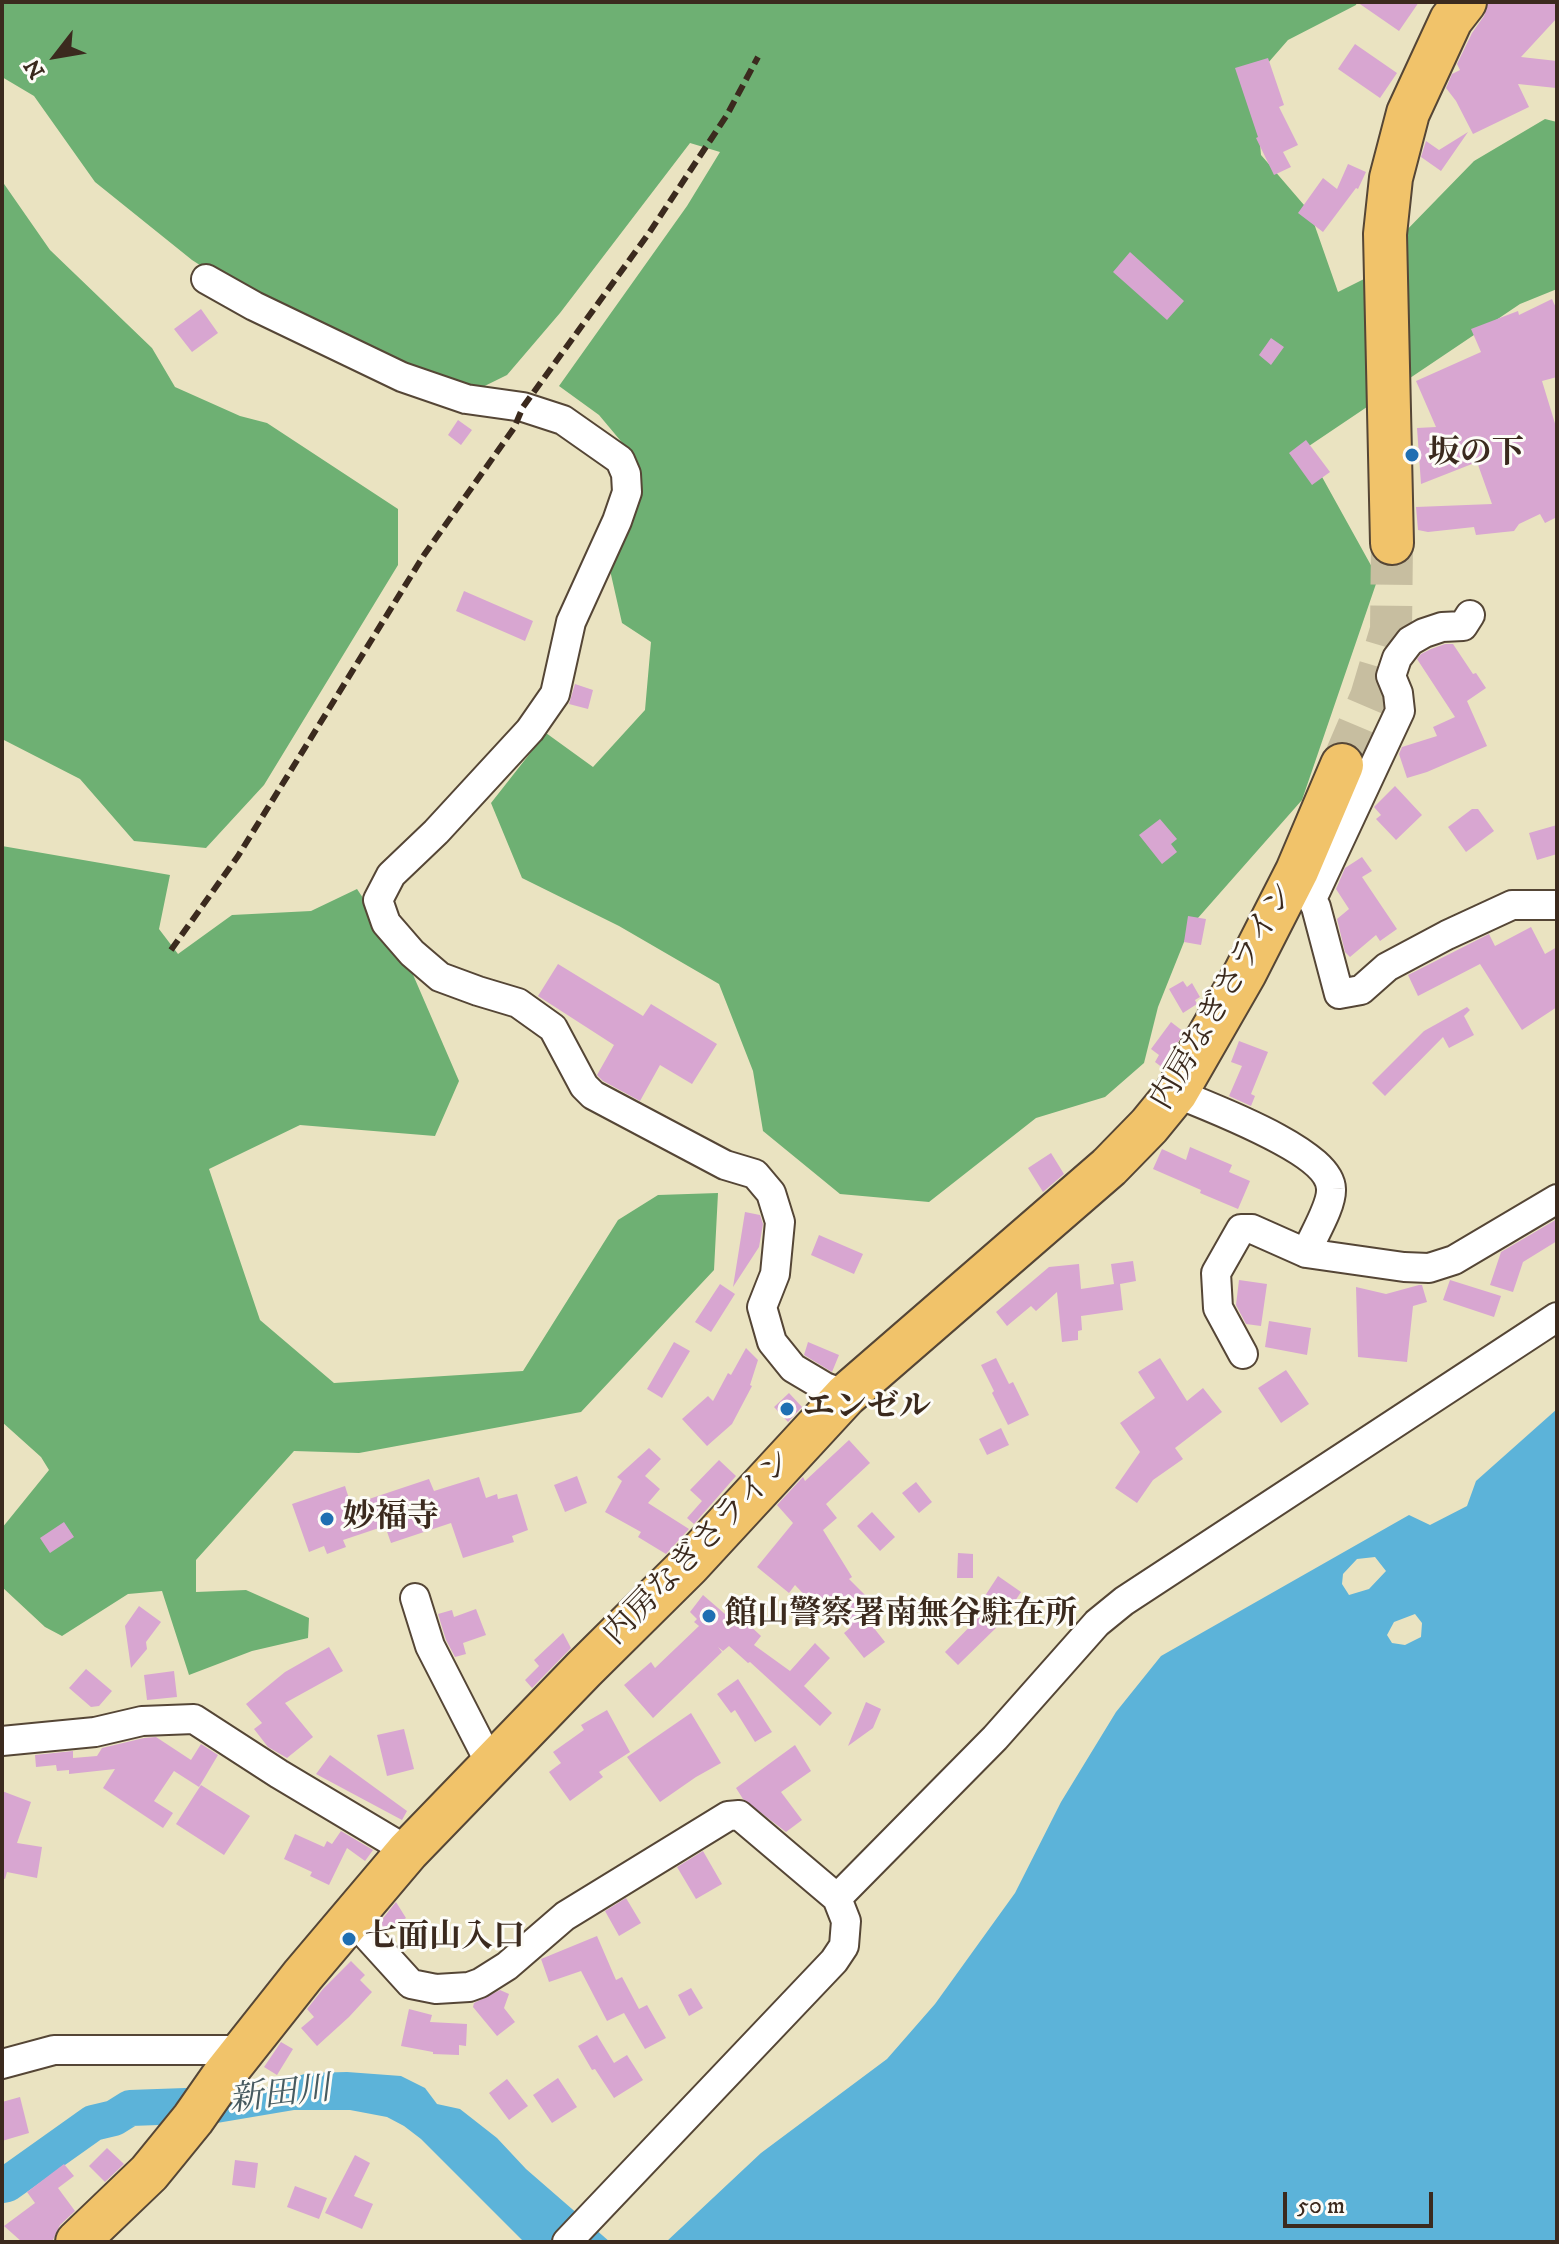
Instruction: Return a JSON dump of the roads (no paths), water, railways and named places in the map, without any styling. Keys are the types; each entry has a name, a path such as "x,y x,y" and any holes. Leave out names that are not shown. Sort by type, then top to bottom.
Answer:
{"highway":[{"path":"1392,543 1385,234 1391,178 1408,113 1451,20 1465,2"},
{"name":"内房なぎさライン","path":"77,2242 149,2173 233,2063 408,1851 689,1565 846,1395 1109,1167 1149,1126 1176,1093 1245,973 1305,885 1342,765"}],"street":[{"path":"206,279 254,306 402,377 466,399 523,407 563,420 620,460 626,474 627,492 571,622 555,694 530,730 436,832 391,875 378,900 386,923 412,953 440,977 518,1003 553,1028 584,1086 593,1095 725,1165 755,1174 771,1193 780,1222 775,1274 762,1307 772,1342 793,1368 825,1387 846,1395"},
{"path":"1470,615 1463,626 1442,627 1410,641 1397,658 1391,676 1398,693 1400,711 1305,885 1316,907 1339,994 1361,990 1387,967 1512,905 1557,905"},
{"path":"1176,1093 1290,1144 1324,1172 1332,1187 1329,1201 1306,1253"},
{"path":"1243,1354 1218,1308 1216,1273 1241,1229 1252,1229 1306,1253 1429,1268 1454,1260 1557,1199"},
{"path":"837,1898 995,1738 1097,1623 1124,1601 1557,1317"},
{"path":"415,1598 430,1646 491,1765"},
{"path":"2,1741 95,1732 142,1721 194,1719 408,1851"},
{"path":"351,1918 411,1984 436,1989 469,1987 507,1966 565,1916 728,1816 739,1815 837,1898 846,1921 844,1946 834,1961 567,2242"},
{"path":"2,2064 54,2050 233,2063"}],"water":[{"path":"1557,1409 1557,2242 666,2242 761,2153 887,2059 935,2004 1015,1893 1061,1802 1116,1712 1161,1656 1409,1515 1430,1525 1467,1506 1476,1481","holes":["1375,1557 1386,1571 1369,1589 1349,1595 1342,1584 1343,1574 1357,1559","1415,1614 1422,1623 1421,1637 1405,1645 1392,1643 1387,1635 1394,1622"]},
{"path":"307,2073 401,2076 425,2088 437,2104 460,2109 497,2138 526,2169 610,2242 524,2242 421,2139 387,2117 350,2110 294,2110 217,2123 175,2114 137,2112 136,2101 183,2091 257,2091"}],"waterway":[{"name":"新田川","path":"2,2185 93,2123 114,2118 130,2108 186,2106"}],"tunnel":[{"path":"1342,765 1371,697 1391,630 1392,543"}],"railway":[{"path":"171,950 238,856 424,555 514,428 523,407 649,233 727,115 758,57"}],"place":[{"name":"坂の下","path":"1412,455"},
{"name":"エンゼル","path":"787,1409"},
{"name":"妙福寺","path":"327,1519"},
{"name":"館山警察署南無谷駐在所","path":"709,1616"},
{"name":"七面山入口","path":"349,1939"}]}
